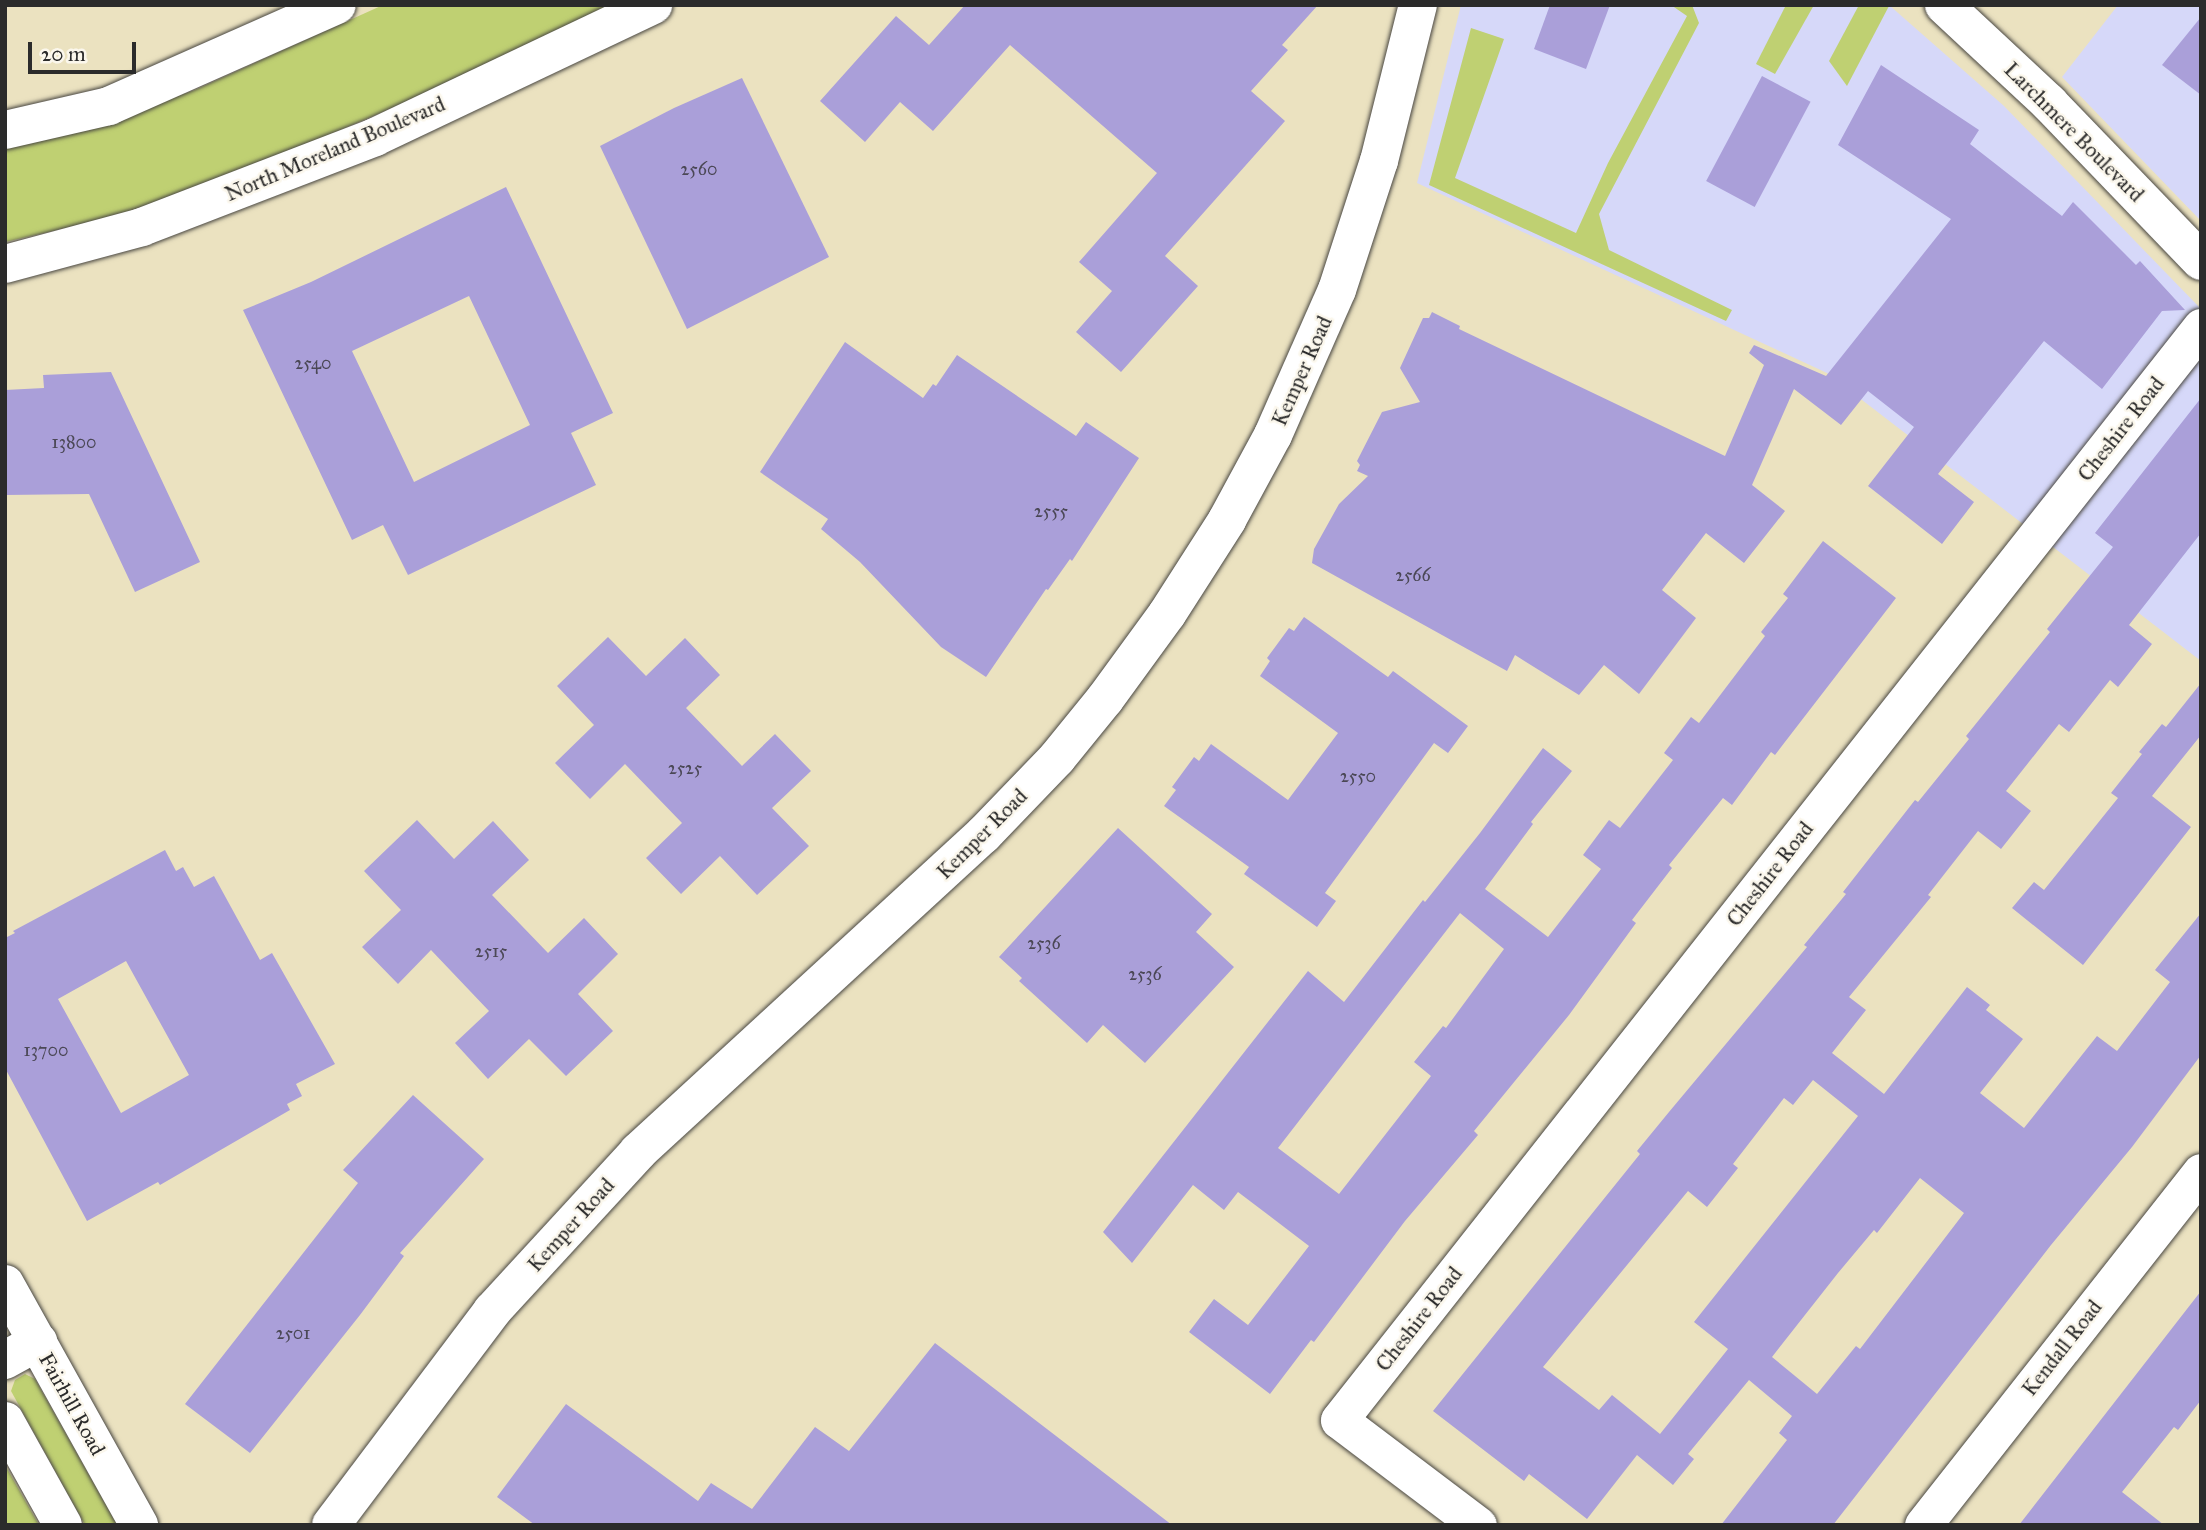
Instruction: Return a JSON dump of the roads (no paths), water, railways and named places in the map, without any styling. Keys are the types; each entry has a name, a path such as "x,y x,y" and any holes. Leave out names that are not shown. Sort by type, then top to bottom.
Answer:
{"street":[{"path":"5,130 109,106 337,5"},
{"name":"North Moreland Boulevard","path":"5,264 142,227 374,137 653,5"},
{"name":"Kemper Road","path":"331,1525 492,1311 638,1152 983,835 1057,758 1105,699 1167,614 1227,520 1273,435 1337,290 1379,161 1418,5"},
{"name":"Larchmere Boulevard","path":"1944,5 2049,103 2201,261"},
{"name":"Cheshire Road","path":"1478,1525 1339,1420 2201,327"},
{"name":"Kendall Road","path":"1923,1525 2201,1172"},
{"name":"Fairhill Road","path":"5,1284 139,1525"},
{"path":"5,1360 38,1342"},
{"path":"5,1421 63,1525"}]}
